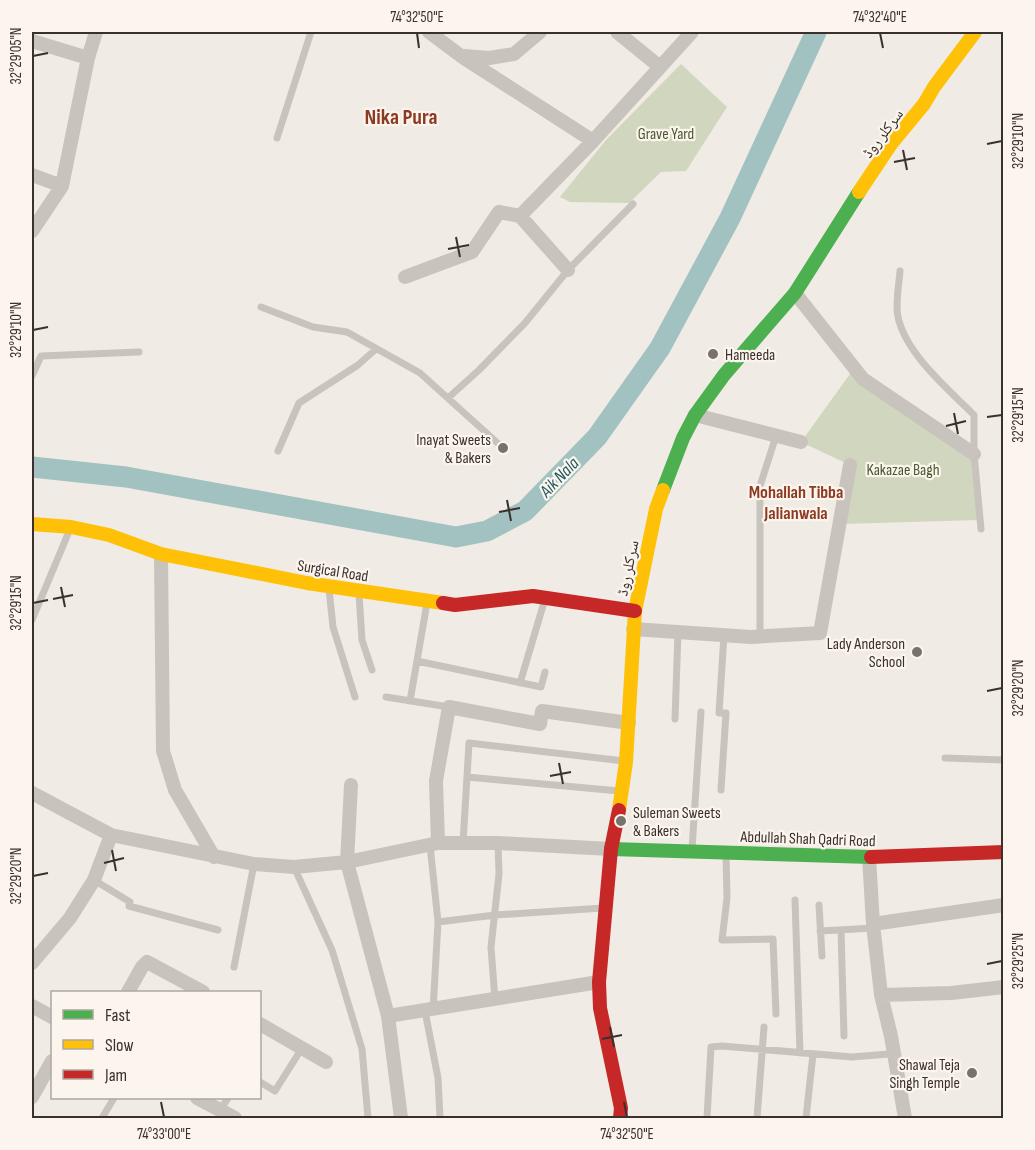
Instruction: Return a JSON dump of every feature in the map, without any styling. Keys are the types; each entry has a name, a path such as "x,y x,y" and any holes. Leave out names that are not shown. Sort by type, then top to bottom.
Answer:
{"main road":[{"name":"سرکلر روڈ","path":"620,1119 621,1108 600,1008 599,982 611,849 626,762 634,611 656,510 683,438 695,415 724,375 795,293 891,144 924,104 934,87 981,35"},
{"name":"Surgical Road","path":"32,524 70,526 110,534 161,554 328,586 455,605 533,596 634,611"},
{"name":"Abdullah Shah Qadri Road","path":"611,849 869,857 1004,852"}],"street":[{"path":"32,231 62,186 88,58 96,32"},
{"path":"429,32 461,56 593,141"},
{"path":"461,56 489,58 514,54 540,32"},
{"path":"617,32 660,68"},
{"path":"520,216 593,141 692,32"},
{"path":"32,42 88,58"},
{"path":"32,175 62,186"},
{"path":"405,277 472,252 499,212 520,216 568,270"},
{"path":"795,293 863,379 974,454"},
{"path":"695,415 801,442"},
{"path":"633,629 760,636 820,633 850,465"},
{"path":"161,554 163,751 174,790 214,857"},
{"path":"434,843 436,781 449,707 540,724 542,711 629,723"},
{"path":"351,785 347,862 388,1016 401,1119"},
{"path":"32,793 111,834 255,864 294,867 347,862 434,843 498,843 611,849"},
{"path":"32,963 70,918 94,880 111,834"},
{"path":"869,857 873,926 881,995 891,1035 905,1119"},
{"path":"873,926 1004,905"},
{"path":"129,991 147,962 199,991"},
{"path":"388,1016 599,982"},
{"path":"881,995 951,993 1004,987"},
{"path":"32,1006 51,1016"},
{"path":"261,1025 326,1062"},
{"path":"32,1097 51,1063"},
{"path":"199,1099 235,1119"}],"lane":[{"path":"277,138 311,32"},
{"path":"448,398 525,323 568,270 633,204"},
{"path":"900,271 897,316 907,342 936,377 974,415 974,454 981,529"},
{"path":"261,307 313,327 347,332 420,373 503,448"},
{"path":"278,451 299,403 358,365 376,349"},
{"path":"32,376 41,356 139,352"},
{"path":"760,636 760,486 776,436"},
{"path":"32,620 70,526"},
{"path":"328,586 333,627 355,697"},
{"path":"359,591 362,640 372,670"},
{"path":"520,683 545,597"},
{"path":"410,701 428,601"},
{"path":"675,719 678,632"},
{"path":"721,790 726,713 719,713 724,635"},
{"path":"417,661 541,687 545,672"},
{"path":"386,698 449,707"},
{"path":"692,851 701,712"},
{"path":"463,843 469,743 626,762"},
{"path":"945,758 1004,760"},
{"path":"467,777 622,792"},
{"path":"434,843 438,922 429,1010 438,1078 440,1119"},
{"path":"495,1000 491,947 499,874 498,843"},
{"path":"726,852 727,898 722,940 773,939 776,1014"},
{"path":"234,966 255,864"},
{"path":"294,867 332,950 362,1048 368,1119"},
{"path":"94,880 130,902 129,906 218,930"},
{"path":"795,900 800,1053"},
{"path":"819,905 822,956"},
{"path":"438,922 495,915 606,908"},
{"path":"820,931 873,926"},
{"path":"841,930 843,1036"},
{"path":"757,1119 764,1027"},
{"path":"707,1119 711,1047 761,1049 852,1058 888,1054"},
{"path":"261,1083 275,1091 302,1048"},
{"path":"806,1119 813,1054"},
{"path":"102,1119 113,1099"},
{"path":"220,1110 227,1099"}],"green space":[{"name":"Grave Yard","path":"681,64 727,107 686,171 661,172 629,203 570,202 560,197 606,140"},
{"name":"Kakazae Bagh","path":"855,367 974,454 979,520 842,524 850,465 801,442"}],"waterway":[{"name":"Aik Nala","path":"32,467 126,477 456,537 487,531 525,511 597,437 660,348 730,218 816,32"}],"traffic: fast":[{"path":"663,490 683,438 695,415 724,375 795,293 859,192"},
{"path":"611,849 871,857"}],"traffic: slow":[{"path":"859,192 891,144 924,104 975,32"},
{"path":"619,810 626,762 635,611 656,509 663,490"},
{"path":"32,524 71,527 109,535 161,554 307,583 443,603"}],"traffic: jam":[{"path":"443,603 455,605 533,596 635,611"},
{"path":"619,810 611,849 599,982 600,1008 621,1108 620,1118"},
{"path":"871,857 1004,852"}],"place":[{"name":"Hameeda","path":"713,354"},
{"name":"Inayat Sweets & Bakers","path":"503,448"},
{"name":"Lady Anderson School","path":"917,652"},
{"name":"Suleman Sweets & Bakers","path":"621,821"},
{"name":"Shawal Teja Singh Temple","path":"972,1073"}],"district":[{"name":"Nika Pura","path":"401,116"},
{"name":"Mohallah Tibba Jalianwala","path":"796,502"}]}
